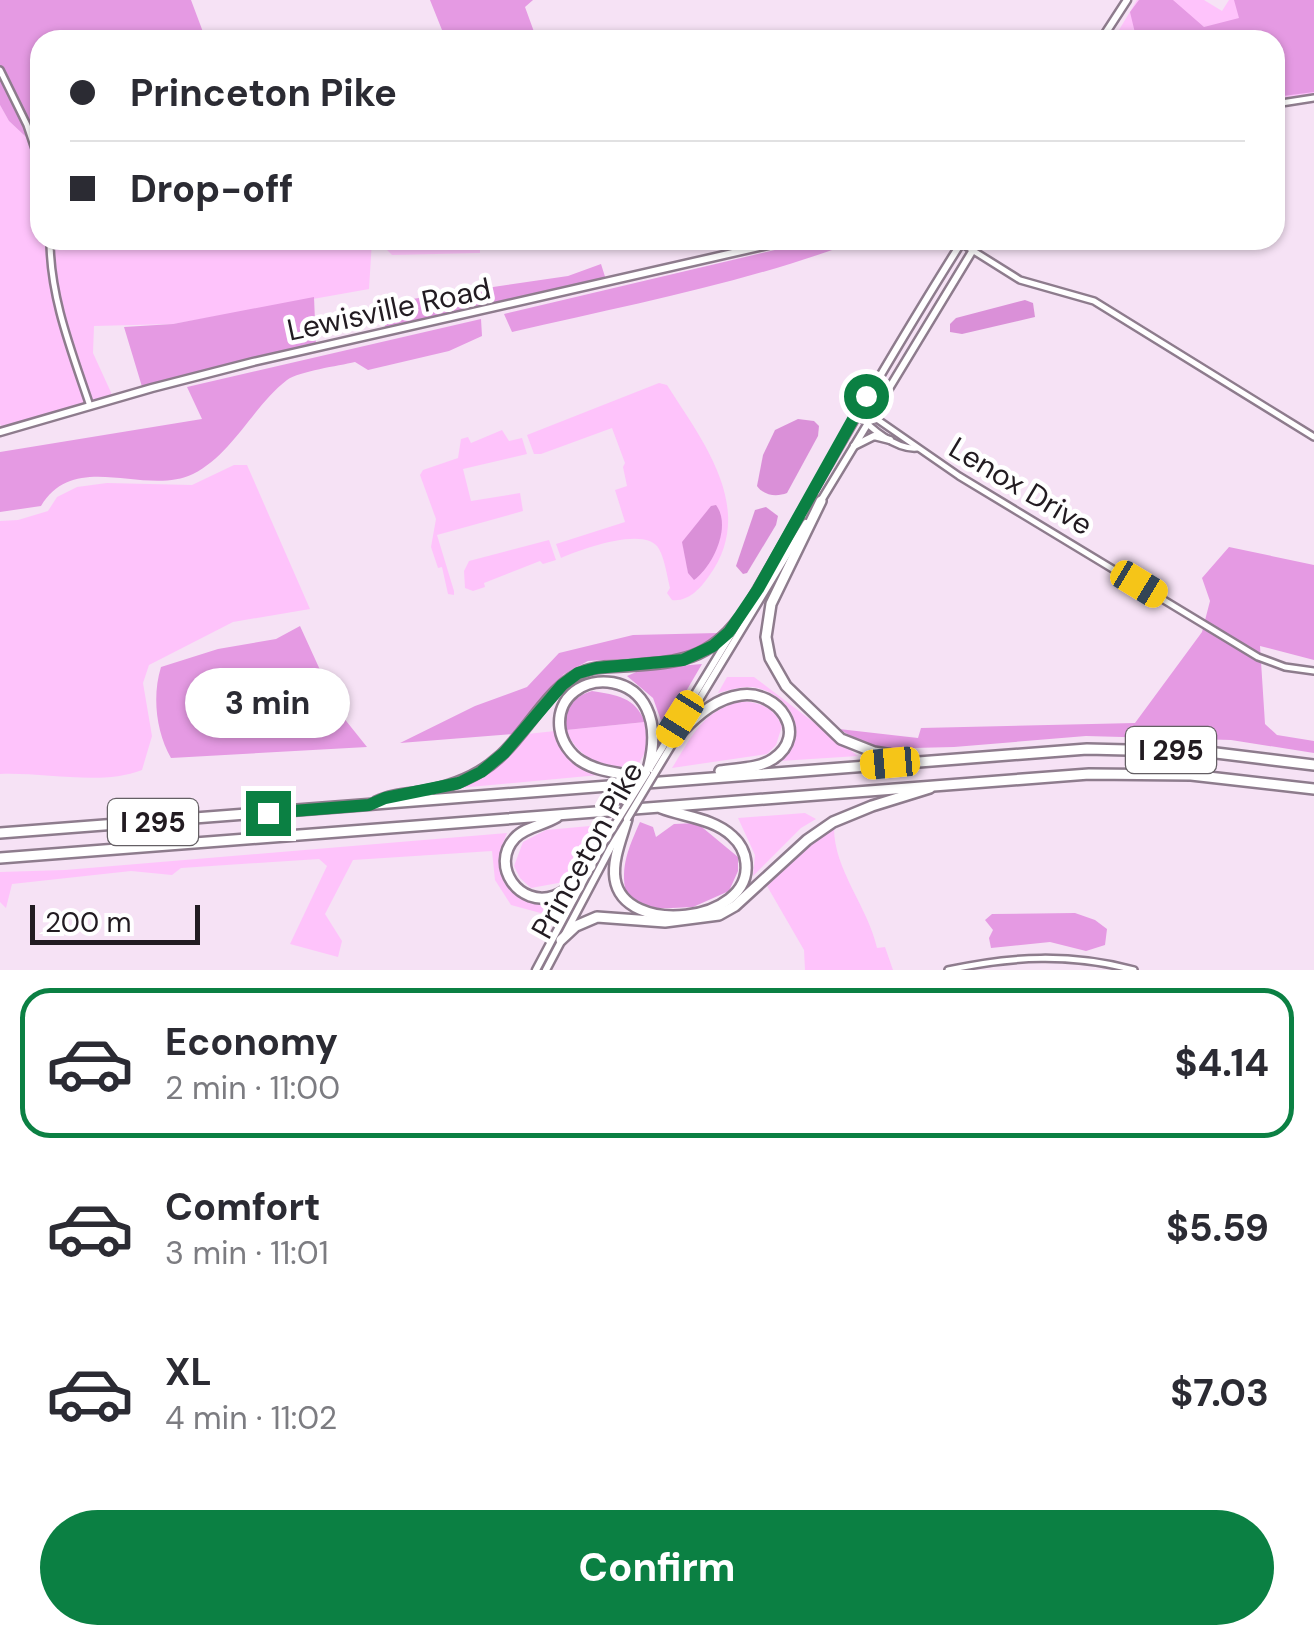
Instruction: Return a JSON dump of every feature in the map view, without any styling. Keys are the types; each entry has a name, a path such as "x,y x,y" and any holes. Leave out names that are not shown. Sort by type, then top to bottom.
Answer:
{"highway":[{"path":"821,501 771,604 766,636 770,658 786,686 841,739 860,748 917,760"},
{"path":"369,805 385,798 447,787 481,772 506,751 562,685 578,673 694,657 721,640 739,618"},
{"path":"600,682 624,687 648,708 663,747 650,778 599,769 575,756 560,730 563,707 572,693 585,685 600,682"},
{"path":"682,730 710,707 739,695 764,697 786,714 790,727 787,742 773,759 721,770 711,777"},
{"name":"I 295","path":"0,833 369,805 650,778 1116,748 1208,752 1314,764"},
{"name":"I 295","path":"0,858 1089,774 1224,777 1314,789"},
{"path":"561,940 576,926 597,917 665,922 719,914 735,906 806,840 833,822 936,785"},
{"path":"627,819 611,846 616,884 623,898 641,912 701,911 733,898 746,871 745,856 738,842 720,828 659,807"},
{"path":"561,815 515,838 506,857 509,879 529,896 550,897 564,891 591,866"}],"main road":[{"path":"1107,30 1126,0"},
{"name":"Lewisville Road","path":"0,432 266,359 368,339 747,250"},
{"name":"Princeton Pike","path":"627,819 663,747 809,501 857,412 957,250"},
{"name":"Princeton Pike","path":"663,747 682,730 973,250"},
{"path":"853,446 874,436 890,440"},
{"name":"Princeton Pike","path":"546,970 650,778"},
{"name":"Princeton Pike","path":"536,970 591,866 611,846"}],"street":[{"path":"0,70 30,134"},
{"path":"1285,102 1314,98"},
{"path":"51,250 57,299 90,406"},
{"path":"973,250 1020,280 1106,307 1314,437"},
{"name":"Lenox Drive","path":"857,412 871,415 914,442 916,448"},
{"name":"Lenox Drive","path":"857,412 890,440 907,449 916,448 1258,657 1314,671"},
{"path":"948,970 1036,957 1081,959 1134,970"}],"shaded area":[{"path":"0,0 191,0 202,30 30,30 30,141 9,121 0,105"},
{"path":"430,0 533,0 525,7 533,30 442,30"},
{"path":"1137,0 1204,0 1222,11 1229,0 1314,0 1314,96 1285,100 1285,30 1119,30"},
{"path":"1139,0 1173,0 1204,27 1239,18 1234,0 1314,0 1314,92 1285,96 1285,30 1134,30 1130,12"},
{"path":"0,105 9,121 30,141 30,250 371,250 369,289 173,324 94,326 93,353 114,399 3,430"},
{"path":"387,250 480,250 480,253 392,255"},
{"path":"775,250 832,250 675,295 512,332 504,314"},
{"path":"601,264 607,283 384,329 392,302 568,276"},
{"path":"314,297 316,346 143,390 124,327 173,324"},
{"path":"1025,300 1033,303 1035,317 962,334 950,332 950,324 956,318"},
{"path":"481,319 482,336 449,351 368,370 355,362 287,380 220,455 193,474 154,481 112,477 72,480 55,489 41,506 0,512 0,452 202,419 187,387"},
{"path":"659,383 667,385 696,430 720,478 727,502 728,526 722,551 702,586 678,600 672,600 667,593 670,588 664,563 652,542 627,539 561,558 556,544 625,522 615,490 627,486 625,463 612,428 541,454 534,454 527,435"},
{"path":"798,419 814,421 819,426 818,436 787,493 767,494 757,486 763,455 775,430"},
{"path":"502,430 509,441 522,438 527,454 463,469 471,501 520,493 523,511 437,535 454,591 454,595 448,594 442,567 438,568 431,547 436,519 420,475 423,470 458,458 461,439 468,437 471,443"},
{"path":"234,465 247,465 310,609 233,622 149,665 143,683 152,736 142,770 91,778 0,774 0,521 48,511 57,497 77,487 107,483 192,485"},
{"path":"716,505 722,524 718,545 708,565 694,580 688,573 682,542 711,506"},
{"path":"766,507 778,516 776,525 743,574 736,566 755,510"},
{"path":"549,540 556,560 543,564 540,561 473,591 465,588 464,571 469,561"},
{"path":"1229,547 1314,565 1314,660 1260,646 1265,724 1277,735 1314,741 1314,753 1231,740 1086,736 872,749 839,729 918,738 921,728 1135,723 1202,632 1210,601 1202,578"},
{"path":"300,626 331,694 311,724 318,730 339,712 367,747 171,758 157,714 161,667 218,649 276,639"},
{"path":"718,633 699,647 673,656 588,661 564,674 513,734 400,743 475,706 527,687 559,653 633,635"},
{"path":"702,664 664,729 653,698 627,676 643,669"},
{"path":"727,677 754,677 858,756 780,761 795,741 794,719 789,709 758,688 718,693"},
{"path":"592,691 630,702 645,722 566,730 571,705"},
{"path":"741,701 766,707 782,726 776,745 767,754 672,768 707,718"},
{"path":"645,722 649,746 636,768 615,769 595,762 578,749 566,730"},
{"path":"555,731 567,755 599,775 459,788 497,766 527,734"},
{"path":"805,813 816,819 801,828 753,876 755,855 738,818"},
{"path":"640,822 653,827 656,837 674,824 697,823 738,857 738,871 729,891 693,907 650,909 626,893 625,865"},
{"path":"601,825 569,881 531,888 520,878 514,866 523,842 546,830"},
{"path":"834,828 845,874 877,948 885,947 893,970 805,970 804,950 767,886 811,843"},
{"path":"507,833 500,863 506,885 525,899 555,903 548,915 511,905 495,880 492,851 353,860 325,914 342,941 338,957 290,944 327,866 319,859 181,868 172,875 131,871 12,884 6,908 0,902 0,872"},
{"path":"1075,913 1107,929 1105,945 1086,951 1050,942 991,948 989,938 993,930 985,920 992,914"}],"route":[{"path":"268,813 369,805 385,798 459,783 481,772 504,753 562,685 578,673 674,662 713,646 729,632 758,589 866,396"}]}
